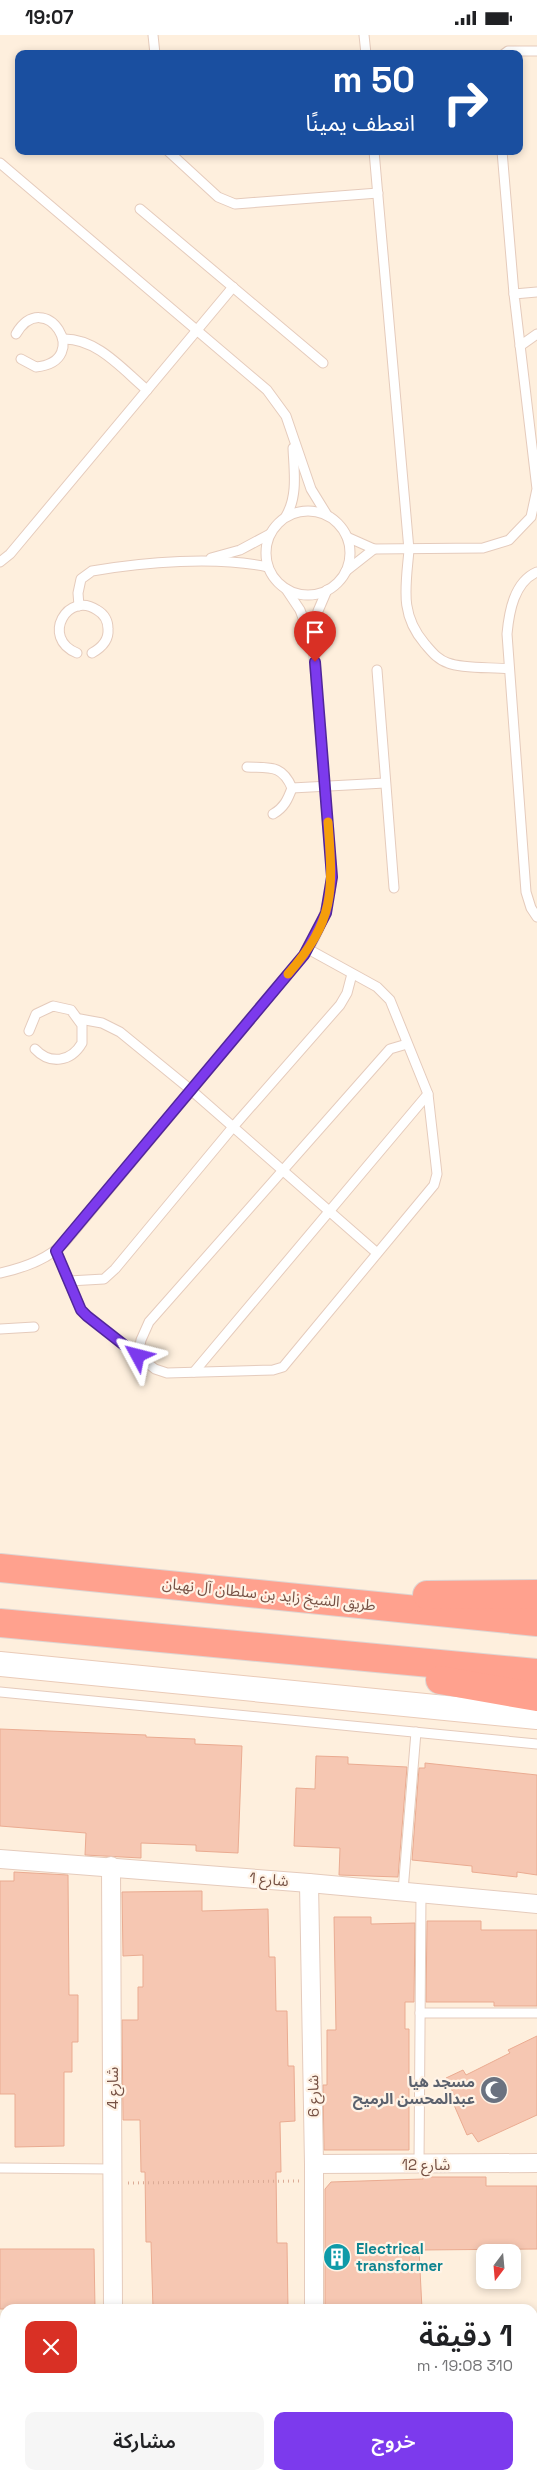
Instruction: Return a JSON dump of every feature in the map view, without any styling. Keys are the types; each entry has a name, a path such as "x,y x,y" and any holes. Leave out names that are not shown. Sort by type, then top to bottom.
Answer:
{"highway":[{"name":"طريق الشيخ زايد بن سلطان آل نهيان","path":"0,1568 537,1621"},
{"path":"288,1596 537,1594"},
{"path":"0,1623 537,1673"},
{"path":"362,1656 428,1679 537,1697"}],"main road":[{"path":"0,1664 537,1717"}],"street":[{"name":"شارع 1","path":"0,1859 111,1866 537,1904"},
{"name":"شارع 4","path":"111,1866 112,2304"},
{"name":"شارع 6","path":"309,1883 314,2172 314,2304"},
{"name":"شارع 12","path":"314,2172 418,2164 537,2163"}],"lane":[{"path":"153,35 154,50"},
{"path":"364,35 366,50"},
{"path":"523,51 537,51"},
{"path":"172,155 218,197 235,204 378,193"},
{"path":"374,155 409,550 405,596 407,615 421,639 435,655 449,664 509,669"},
{"path":"347,537 374,549 409,550 483,547 509,540 531,517 537,489 514,294 502,155"},
{"path":"0,163 267,390 286,417 311,489 327,515 342,528 347,537 350,548 346,571"},
{"path":"140,209 324,363"},
{"path":"0,562 10,555 233,287"},
{"path":"514,294 537,292"},
{"path":"16,334 26,321 42,318 56,325 63,339 63,348 53,362 36,367 21,359"},
{"path":"520,345 537,334"},
{"path":"63,339 76,340 94,346 147,390"},
{"path":"293,441 294,490 290,510 270,534 266,544 268,567 275,579 286,589 300,610 314,644"},
{"path":"286,516 307,511 327,515"},
{"path":"199,561 240,550 270,534"},
{"path":"286,589 306,595 326,590 334,586 346,571 374,549"},
{"path":"79,606 78,593 81,579 92,571 199,561 244,562 268,567"},
{"path":"537,572 519,589 510,609 507,634 526,892 531,908 537,917"},
{"path":"0,1273 28,1265 56,1251 308,949 326,913 332,877 314,644 318,611 326,590"},
{"path":"78,653 70,651 61,640 60,625 66,612 79,606 94,607 105,617 108,623 107,638 98,650 92,653"},
{"path":"377,670 394,889"},
{"path":"247,767 277,769 287,775 292,787 281,809 273,814"},
{"path":"292,787 385,783"},
{"path":"56,1251 87,1316 155,1369 167,1373 283,1367 434,1185 437,1174 428,1094 390,1000 377,987 308,949"},
{"path":"69,1281 104,1279 115,1269 233,1127 340,1005 347,993 352,973"},
{"path":"29,1031 36,1015 53,1006 71,1010 80,1019 102,1023 120,1032 191,1090 378,1253"},
{"path":"35,1049 45,1057 57,1060 74,1053 83,1037 80,1019"},
{"path":"138,1356 141,1341 149,1321 284,1171 390,1049 407,1044"},
{"path":"194,1372 428,1094"},
{"path":"0,1329 34,1327"},
{"path":"0,1693 537,1743"},
{"path":"402,1891 416,1732"},
{"path":"418,2164 421,1893"},
{"path":"420,2013 537,2013"},
{"path":"0,2168 112,2176"}],"path":[{"path":"112,2176 314,2172"}],"building":[{"path":"0,1729 146,1735 146,1737 195,1739 195,1744 242,1746 238,1853 196,1851 196,1845 141,1843 141,1858 85,1855 86,1833 0,1826"},
{"path":"316,1756 348,1757 348,1764 407,1767 398,1877 339,1875 340,1848 294,1846 296,1788 315,1789"},
{"path":"425,1763 537,1775 537,1875 517,1872 517,1877 472,1872 472,1866 412,1860 419,1768 425,1768"},
{"path":"14,1872 68,1875 69,1995 78,1995 78,2042 72,2042 72,2072 64,2072 64,2146 15,2147 15,2094 0,2094 0,1881 14,1881"},
{"path":"202,1891 202,1911 268,1909 269,1957 275,1957 276,2011 287,2011 288,2066 294,2066 295,2121 280,2122 281,2172 276,2172 277,2243 287,2243 288,2304 153,2304 151,2242 146,2242 145,2172 141,2172 140,2120 123,2120 122,2020 138,2020 138,1987 143,1987 143,1955 123,1956 122,1892"},
{"path":"334,1917 371,1917 371,1924 415,1923 414,2002 405,2002 405,2029 409,2029 409,2150 324,2150 323,2085 327,2085 327,2030 336,2030"},
{"path":"427,1921 481,1921 481,1930 537,1930 537,2006 494,2006 494,2002 426,2002"},
{"name":"مسجد هيا عبدالمحسن الرميح","path":"537,2036 537,2115 478,2142 472,2133 467,2135 454,2105 458,2103 446,2078 463,2070 466,2075 510,2053 508,2050"},
{"path":"423,2177 486,2177 486,2186 537,2186 537,2249 521,2249 521,2244 476,2244 476,2250 419,2250 422,2304 325,2304 325,2189 331,2182 423,2179"},
{"path":"0,2249 94,2249 95,2304 0,2304"}],"slow traffic":[{"path":"288,974 308,949 326,913 332,877 328,822"}],"place":[{"name":"مسجد هيا عبدالمحسن الرميح","path":"494,2090"},
{"name":"Electrical transformer","path":"337,2257"}],"route":[{"path":"138,1356 81,1310 56,1251 304,955 326,913 332,877 315,662"}]}
